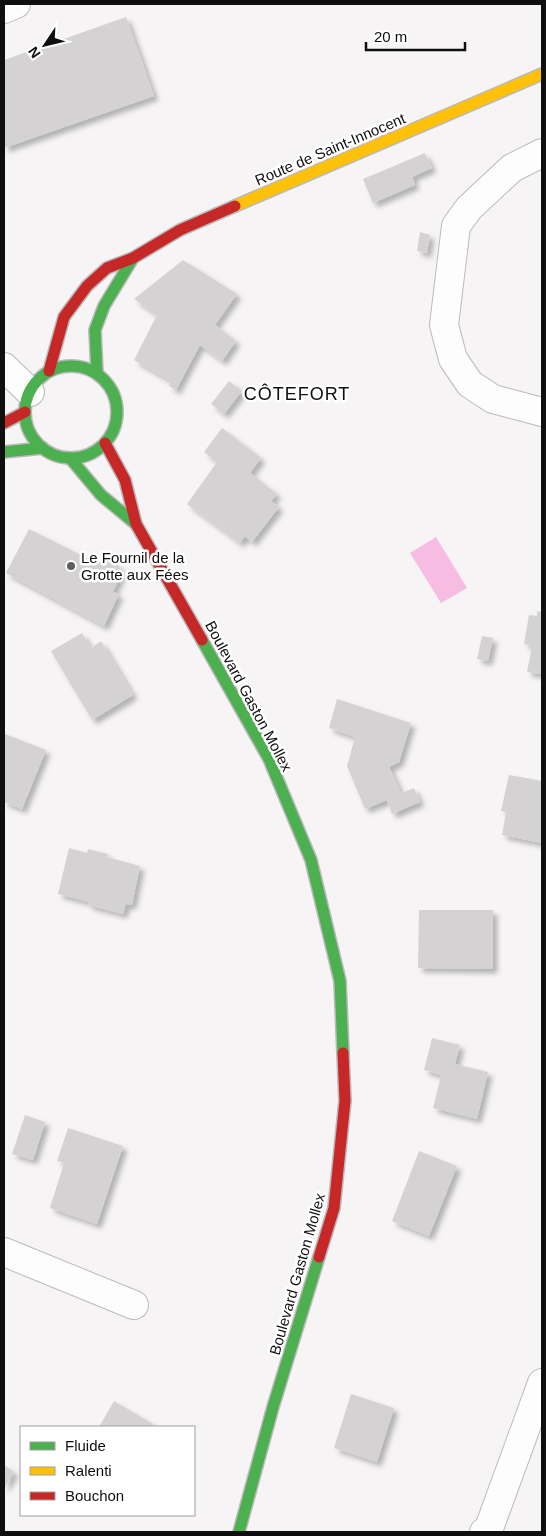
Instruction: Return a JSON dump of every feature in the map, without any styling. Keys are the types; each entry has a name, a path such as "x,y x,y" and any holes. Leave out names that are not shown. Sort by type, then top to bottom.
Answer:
{"main road":[{"name":"Route de Saint-Innocent","path":"49,371 64,317 87,286 107,268 133,258 180,230 542,74"},
{"name":"Route de Saint-Innocent","path":"97,373 95,330 104,306 133,258"},
{"path":"62,366 73,366 97,373 107,382 117,406 117,419 105,443 95,451 70,458 56,455 44,448 34,438 28,426 28,402 38,379 49,371 62,366"},
{"path":"4,423 28,402"},
{"name":"Boulevard Gaston Mollex","path":"105,443 125,480 136,524 269,759 311,860 340,982 345,1101 334,1208 273,1407 239,1532"},
{"path":"4,452 44,448"},
{"name":"Boulevard Gaston Mollex","path":"70,458 101,495 136,524"}],"street":[{"path":"4,9 16,4"},
{"path":"542,153 512,168 469,208 456,226 444,325 453,359 470,384 493,399 542,412"},
{"path":"4,367 28,402"},
{"path":"4,1252 134,1305"},
{"path":"484,1532 488,1531 542,1383"}],"shaded area":[{"path":"436,537 467,588 441,603 410,553"}],"building":[{"path":"126,17 154,96 4,148 4,60"},
{"path":"425,153 432,168 412,177 415,185 373,203 363,179"},
{"path":"420,232 430,235 427,253 417,251"},
{"path":"183,260 237,294 215,325 236,341 222,361 200,345 176,390 169,386 171,381 134,360 157,315 134,299"},
{"path":"229,381 242,391 224,414 211,404"},
{"path":"222,428 261,458 250,473 277,494 271,501 279,507 252,542 245,536 240,543 187,504 217,462 204,452"},
{"path":"29,529 99,564 102,558 118,565 122,572 113,592 119,594 104,626 6,573"},
{"path":"537,611 542,612 542,674 527,672 532,646 524,644 529,615 537,616"},
{"path":"82,633 91,648 101,641 133,695 92,720 51,651"},
{"path":"482,636 493,638 488,661 477,659"},
{"path":"337,699 411,723 399,762 389,767 401,793 414,788 420,802 392,814 387,800 365,809 347,766 355,737 329,728"},
{"path":"5,734 46,750 22,809 4,802"},
{"path":"509,775 542,781 542,843 502,835 506,812 501,811"},
{"path":"69,848 87,853 88,849 108,854 107,857 140,866 132,905 126,904 123,914 88,905 89,902 58,894"},
{"path":"419,910 493,910 493,969 418,968"},
{"path":"432,1038 460,1045 455,1064 488,1072 477,1119 433,1108 441,1075 424,1070"},
{"path":"25,1115 45,1122 33,1160 12,1154"},
{"path":"68,1128 123,1146 97,1224 50,1208 64,1163 57,1161"},
{"path":"419,1151 457,1166 429,1236 392,1221"},
{"path":"351,1394 394,1408 377,1462 334,1448"},
{"path":"114,1401 153,1424 152,1426 100,1426"},
{"path":"4,1465 14,1472 4,1489"}],"traffic: fast":[{"path":"97,373 95,330 104,306 133,258"},
{"path":"71,366 89,370 103,380 113,394 117,412 113,430 103,444 89,454 71,458 53,454 39,444 29,430 25,412 29,394 39,380 53,370 71,366"},
{"path":"4,452 43,448"},
{"path":"70,458 101,495 136,524"},
{"path":"202,640 269,759 311,860 340,981 343,1053"},
{"path":"239,1532 273,1407 319,1257"}],"traffic: slow":[{"path":"235,206 542,74"}],"traffic: jam":[{"path":"49,371 64,317 87,286 107,268 133,258 180,230 235,206"},
{"path":"4,423 25,412"},
{"path":"105,443 125,480 136,524 202,640"},
{"path":"319,1257 334,1208 345,1101 343,1053"}],"place":[{"name":"Le Fournil de la Grotte aux Fées","path":"71,566"}],"district":[{"name":"CÔTEFORT","path":"297,394"}]}
